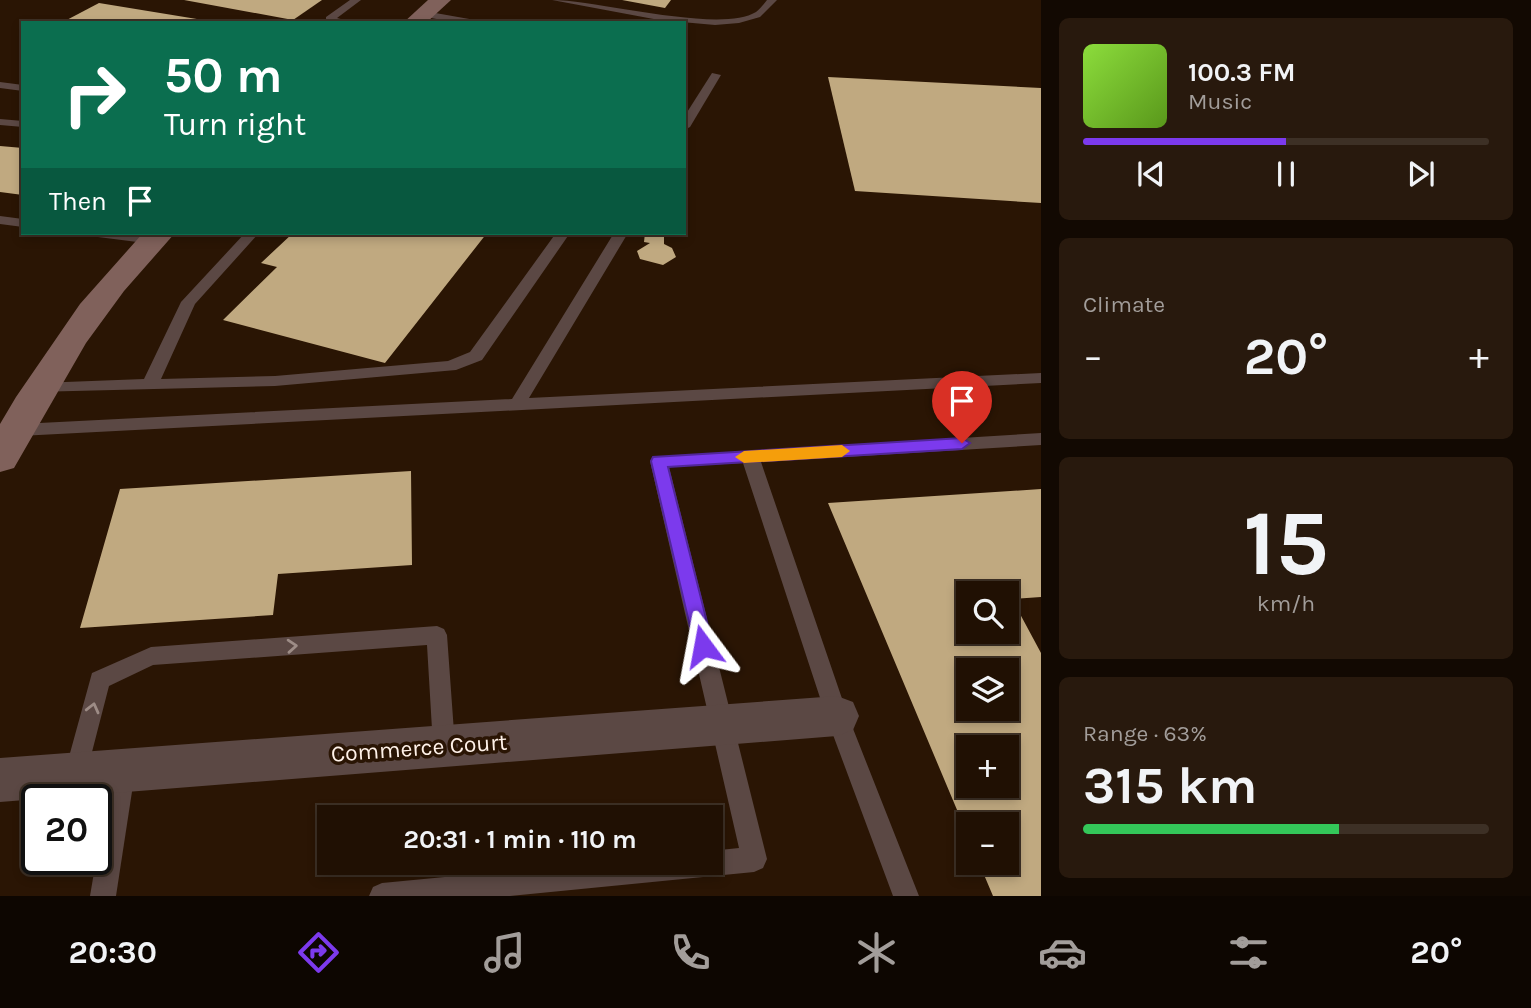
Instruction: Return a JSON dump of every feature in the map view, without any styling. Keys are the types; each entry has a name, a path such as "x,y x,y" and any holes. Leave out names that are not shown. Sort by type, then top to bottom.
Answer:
{"street":[{"path":"418,18 441,0"},
{"path":"5,440 90,310 157,236"},
{"name":"Commerce Court","path":"0,780 837,716"}],"lane":[{"path":"340,21 329,19 356,0"},
{"path":"557,0 670,17 733,21 758,15 772,0"},
{"path":"418,18 452,21"},
{"path":"686,124 716,75"},
{"path":"0,85 21,88"},
{"path":"0,122 21,124"},
{"path":"0,220 21,223"},
{"path":"137,235 157,236"},
{"path":"150,385 188,302 250,235"},
{"path":"39,388 275,381 450,366 476,356 562,235"},
{"path":"518,403 620,235"},
{"path":"5,440 518,403 1041,378"},
{"path":"382,896 754,859 659,461 1041,439"},
{"path":"750,457 837,716 906,896"},
{"path":"76,775 100,680 151,656 437,635 444,747"},
{"path":"103,896 123,771"}],"building":[{"path":"184,0 322,0 293,20"},
{"path":"622,0 671,0 665,8"},
{"path":"99,3 209,21 65,21"},
{"path":"828,77 1041,88 1041,203 855,191"},
{"path":"0,146 21,148 21,195 0,192"},
{"path":"291,235 485,235 385,363 223,320 277,267 261,263"},
{"path":"645,235 664,235 664,244 672,248 676,257 663,265 640,259 637,251 650,243 644,242"},
{"path":"411,471 412,565 278,574 273,615 80,628 120,489"},
{"path":"1041,489 1041,597 1019,599 1019,581 956,581 956,644 1019,644 1019,612 1041,653 1041,896 993,896 984,875 1019,875 1019,812 958,812 828,503"}],"slow traffic":[{"path":"744,457 842,451"}],"route":[{"path":"703,646 659,461 962,443"}]}
